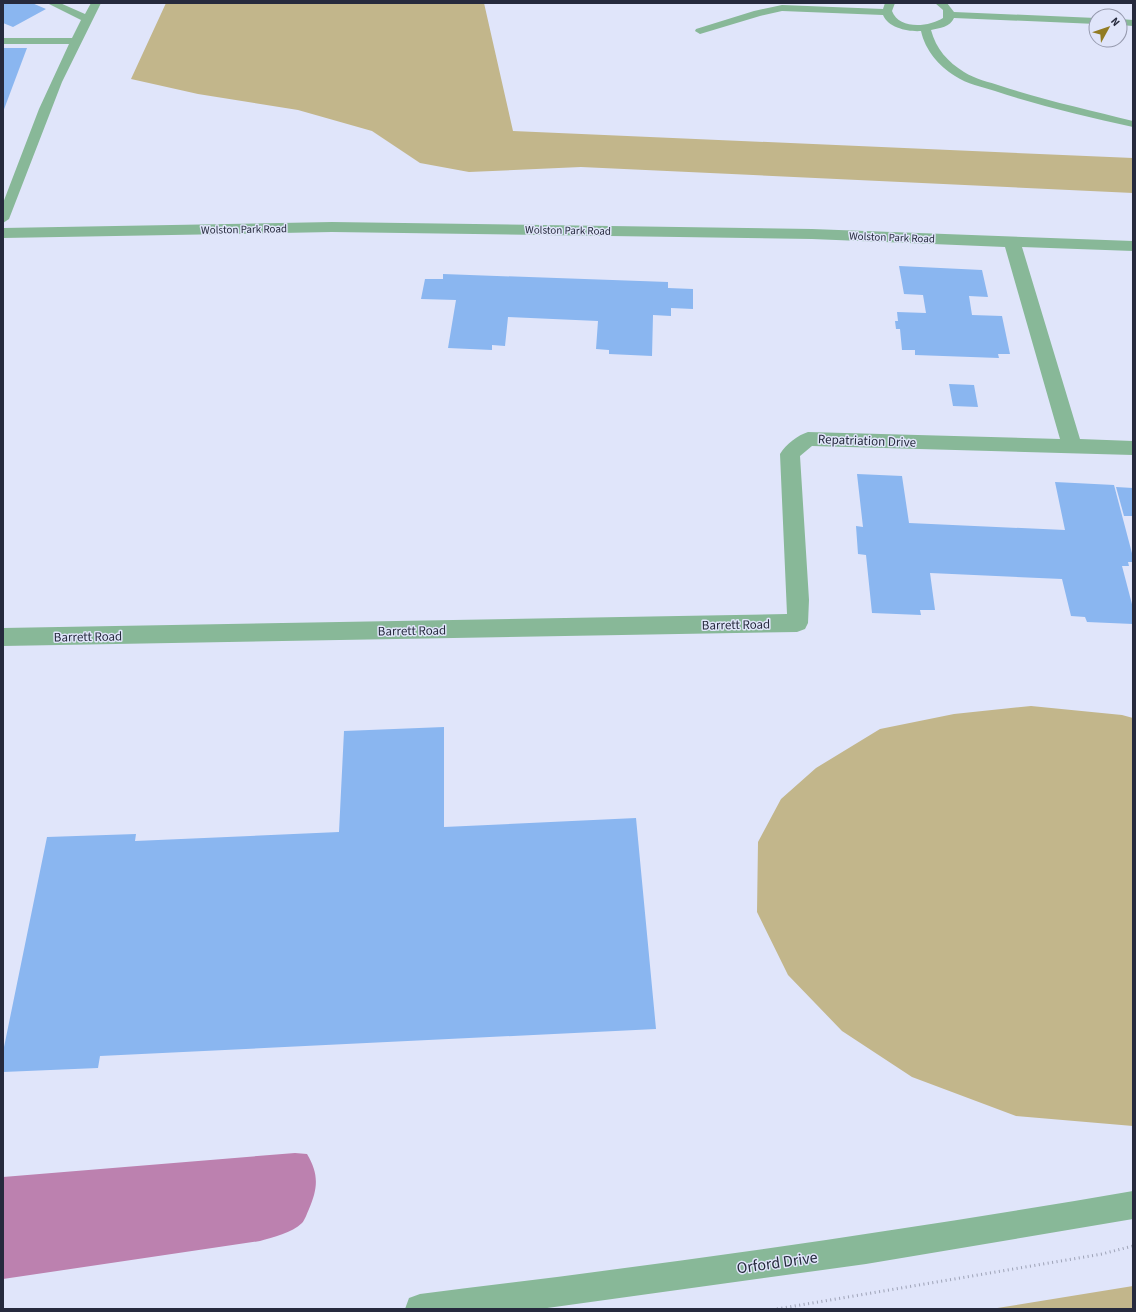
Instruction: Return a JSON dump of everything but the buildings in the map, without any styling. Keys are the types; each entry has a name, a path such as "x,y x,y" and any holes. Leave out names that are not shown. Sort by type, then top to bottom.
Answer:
{"street":[{"name":"Wolston Park Road","path":"3,233 332,227 812,234 1133,246"},
{"path":"1012,242 1072,446"},
{"name":"Repatriation Drive","path":"798,600 790,454 808,439 1133,448"},
{"name":"Barrett Road","path":"3,637 797,623 798,600"},
{"name":"Orford Drive","path":"420,1309 636,1283 997,1230 1133,1205"}],"lane":[{"path":"52,3 87,19"},
{"path":"3,220 43,112 76,41 96,3"},
{"path":"700,31 758,13 782,8 889,8 890,18 905,26 926,29 944,25 948,20 950,15 948,10 940,3"},
{"path":"950,15 1088,21"},
{"path":"926,29 928,43 936,56 960,75 1002,90 1081,112 1133,124"},
{"path":"3,41 76,41"}],"path":[{"path":"777,1309 826,1302 1056,1262 1133,1246"}],"shaded area":[{"path":"166,3 484,3 513,131 1133,158 1133,193 581,167 469,172 420,163 372,131 298,110 198,94 131,79"},
{"path":"1031,706 1122,715 1133,718 1133,1126 1016,1116 912,1077 842,1031 788,975 757,912 758,842 781,799 816,768 880,729 954,714"},
{"path":"295,1153 307,1154 314,1168 316,1181 312,1201 304,1220 288,1232 260,1241 3,1279 3,1177"},
{"path":"1133,1286 1133,1309 991,1309"}]}
